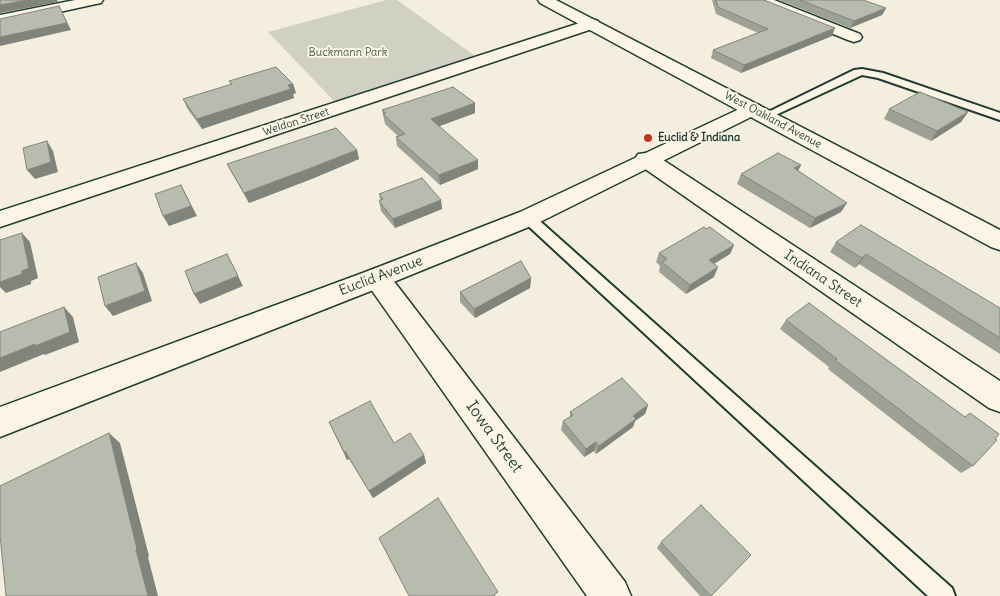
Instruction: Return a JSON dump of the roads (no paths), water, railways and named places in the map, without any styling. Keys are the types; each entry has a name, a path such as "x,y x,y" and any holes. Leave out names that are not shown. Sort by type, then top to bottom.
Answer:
{"street":[{"path":"0,20 96,0"},
{"name":"West Oakland Avenue","path":"549,0 1000,241"},
{"path":"761,0 854,36"},
{"name":"Weldon Street","path":"0,219 592,24"},
{"name":"Euclid Avenue","path":"0,422 377,278 528,218 646,159 759,113"},
{"name":"Indiana Street","path":"646,159 1000,398"},
{"name":"Iowa Street","path":"377,278 611,596"}],"lane":[{"path":"759,113 857,72 862,72 890,79 1000,117"},
{"path":"528,218 944,596"}],"place":[{"name":"Euclid & Indiana","path":"648,138"}],"park label":[{"name":"Buckmann Park","path":"348,53"}]}
